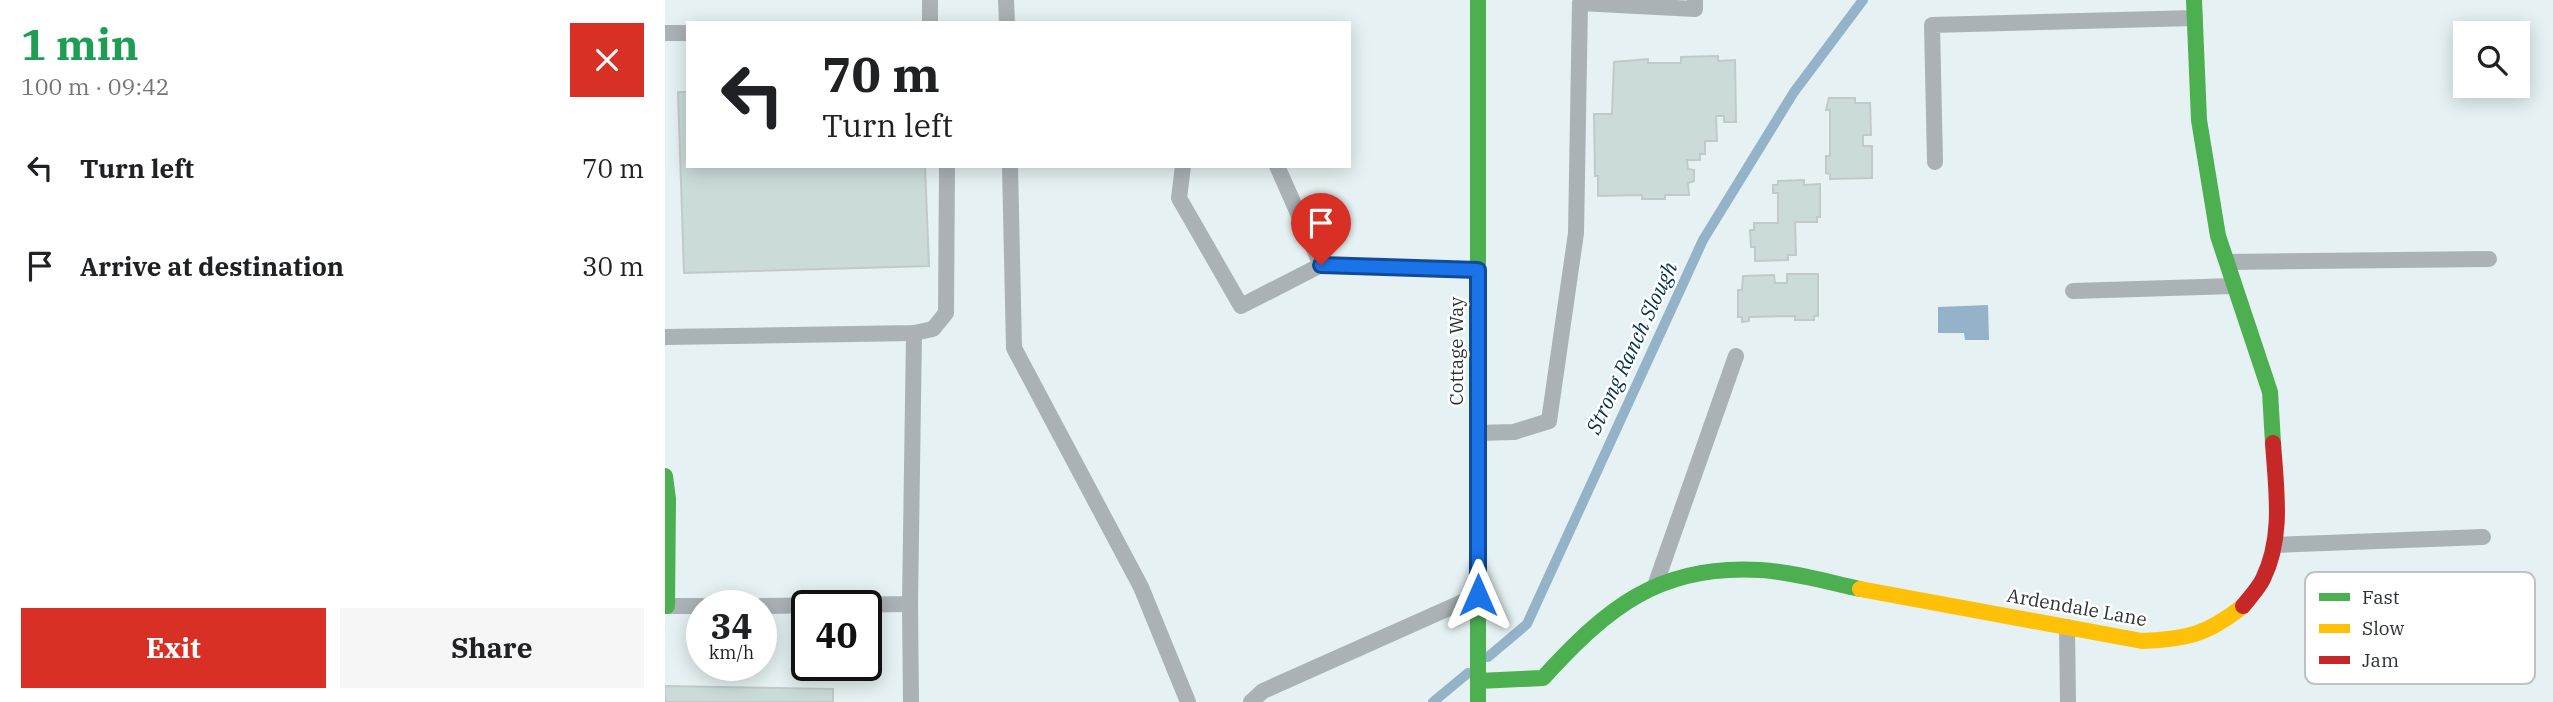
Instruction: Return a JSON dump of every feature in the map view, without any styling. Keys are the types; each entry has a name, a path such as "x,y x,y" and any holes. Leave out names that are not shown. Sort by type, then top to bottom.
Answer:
{"street":[{"name":"Cottage Way","path":"1478,0 1478,702"},
{"name":"Ardendale Lane","path":"1478,681 1543,678 1584,632 1614,607 1655,585 1686,575 1725,569 1761,570 2142,641 2181,639 2213,627 2242,607 2262,582 2271,560 2278,529 2270,392 2218,236 2199,120 2195,0"},
{"path":"665,476 666,606"}],"lane":[{"path":"930,0 930,21"},
{"path":"1006,0 1007,21"},
{"path":"1477,433 1514,432 1549,421 1576,233 1580,3 1695,9 1695,0"},
{"path":"1935,162 1931,25 2195,18"},
{"path":"665,33 686,33"},
{"path":"665,337 914,333 933,330 946,313 947,168"},
{"path":"1010,168 1014,348 1141,587 1188,702"},
{"path":"1183,168 1179,198 1241,306 1321,265 1478,270"},
{"path":"1278,168 1321,265"},
{"path":"2227,262 2489,259"},
{"path":"2073,290 2234,286"},
{"path":"911,702 914,333"},
{"path":"1655,585 1736,356"},
{"path":"2274,545 2483,537"},
{"path":"1251,702 1263,691 1478,595"},
{"path":"777,606 910,604"},
{"path":"666,606 686,606"},
{"path":"2067,627 2068,702"}],"water":[{"path":"1988,305 1989,340 1965,340 1964,333 1938,333 1938,307"}],"building":[{"path":"1718,56 1718,61 1735,60 1736,122 1724,122 1724,116 1716,116 1717,141 1705,141 1705,154 1700,154 1700,160 1687,160 1688,169 1694,170 1694,181 1688,183 1689,195 1665,195 1665,199 1642,199 1642,195 1598,196 1594,114 1612,114 1614,62 1648,59 1648,63 1681,63 1681,57"},
{"path":"678,92 686,92 686,168 925,168 929,266 684,273"},
{"path":"1829,98 1855,98 1855,103 1870,103 1871,135 1863,135 1863,146 1872,146 1872,178 1830,179 1830,174 1826,173 1826,156 1830,156 1830,110 1826,110"},
{"path":"1804,180 1804,185 1820,184 1820,217 1817,217 1817,222 1795,222 1796,255 1788,255 1788,260 1755,261 1755,247 1751,247 1750,230 1754,230 1754,223 1778,223 1778,193 1773,193 1773,185 1778,185 1778,181"},
{"path":"1787,274 1818,274 1818,316 1814,316 1814,320 1795,320 1795,316 1749,317 1749,321 1742,322 1742,317 1738,317 1738,290 1742,290 1743,276 1774,275 1775,283 1787,283"},
{"path":"665,686 833,689 833,702 665,702"}],"waterway":[{"name":"Strong Ranch Slough","path":"1488,657 1527,624 1703,240 1794,92 1863,0"},
{"name":"Strong Ranch Slough","path":"1433,702 1468,673"}],"traffic: fast":[{"path":"1478,0 1478,702"},
{"path":"2194,0 2199,120 2218,236 2270,392 2273,443"},
{"path":"665,476 668,499 667,606"},
{"path":"1478,681 1543,678 1613,611 1664,583 1692,574 1724,570 1772,571 1860,589"}],"traffic: slow":[{"path":"1860,589 2142,641 2195,634 2243,606"}],"traffic: jam":[{"path":"2243,606 2263,579 2274,546 2277,495 2273,443"}],"route":[{"path":"1321,265 1478,270 1478,595"}]}
